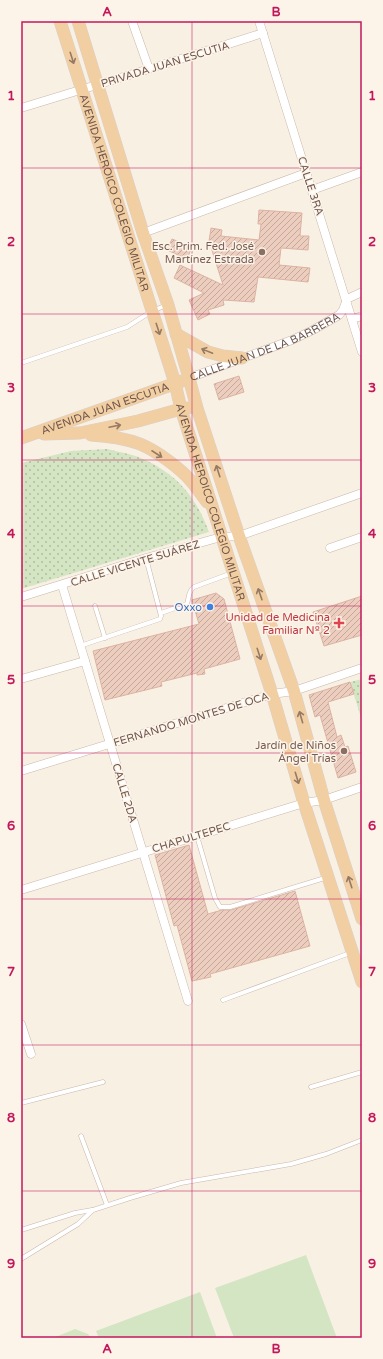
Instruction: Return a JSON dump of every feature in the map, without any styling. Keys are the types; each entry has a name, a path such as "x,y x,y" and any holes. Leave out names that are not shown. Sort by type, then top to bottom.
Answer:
{"main road":[{"name":"AVENIDA HEROICO COLEGIO MILITAR","path":"60,21 175,383 181,408 212,509 272,694 304,802 362,982"},
{"name":"AVENIDA HEROICO COLEGIO MILITAR","path":"78,21 143,232 168,305 197,408 239,536 294,691 324,800 362,919"},
{"path":"176,334 208,352 223,356 242,358"},
{"name":"CALLE JUAN DE LA BARRERA","path":"175,383 189,378"},
{"name":"AVENIDA JUAN ESCUTIA","path":"21,438 175,383"},
{"name":"AVENIDA JUAN ESCUTIA","path":"35,434 80,433 138,421 181,408 197,408"},
{"path":"80,433 125,440 140,444 155,452 192,481 212,509"}],"street":[{"path":"132,21 149,70"},
{"name":"CALLE 3RA","path":"259,21 362,352"},
{"name":"PRIVADA JUAN ESCUTIA","path":"21,108 149,70 263,33"},
{"path":"312,190 362,172"},
{"path":"143,232 306,173"},
{"path":"346,300 362,292"},
{"name":"CALLE JUAN DE LA BARRERA","path":"189,378 292,340 332,320 343,310 346,300"},
{"path":"352,319 362,316"},
{"name":"CALLE VICENTE SUÁREZ","path":"21,597 146,558 221,537 239,536 362,493"},
{"path":"330,548 362,537"},
{"name":"CALLE 2DA","path":"62,585 188,1001"},
{"path":"21,679 85,661"},
{"name":"FERNANDO MONTES DE OCA","path":"21,771 272,694 294,691 362,668"},
{"name":"CHAPULTEPEC","path":"21,890 304,802 324,800 362,787"},
{"path":"21,1025 31,1054"}],"lane":[{"path":"24,362 127,327 152,311 168,305"},
{"path":"80,646 160,619 161,613 146,558"},
{"path":"161,613 187,604 189,592 194,587 233,573"},
{"path":"95,606 105,638"},
{"path":"196,836 215,898 220,907 230,907 328,877"},
{"path":"223,1000 352,952"},
{"path":"311,1087 362,1072"},
{"path":"21,1103 104,1082"},
{"path":"81,1136 107,1205"},
{"path":"21,1230 181,1183 291,1164 326,1154 362,1140"},
{"path":"21,1259 78,1224 92,1210"}],"green space":[{"path":"107,449 139,457 155,465 176,480 192,498 204,519 209,532 21,589 21,463 71,451"},
{"path":"362,679 362,721 350,682"},
{"path":"306,1255 337,1338 234,1338 215,1288"},
{"path":"200,1292 217,1338 99,1338 96,1331"},
{"path":"75,1329 88,1334 91,1338 53,1338"}],"building":[{"path":"259,210 302,213 300,236 309,236 308,250 281,248 279,265 310,268 308,282 258,277 254,302 223,300 224,305 208,310 210,314 198,320 189,300 204,293 174,278 180,265 223,285 209,241 211,228 222,230 221,236 259,240 261,224 258,224"},
{"path":"172,239 192,247 187,259 167,250"},
{"path":"239,376 244,392 219,400 214,384"},
{"path":"216,593 224,599 240,659 204,669 205,674 197,675 197,673 161,682 162,686 105,700 93,651 199,624 192,600"},
{"name":"Unidad de Medicina Familiar Nº 2","path":"362,596 362,635 324,646 313,612"},
{"path":"350,682 354,694 328,702 337,737 341,735 345,747 348,746 356,772 338,778 320,715 315,717 309,695"},
{"path":"189,845 208,914 222,910 231,910 295,891 310,946 210,974 211,977 192,981 177,925 174,926 155,855"}],"place":[{"name":"Esc. Prim. Fed. José Martínez Estrada","path":"262,252"},
{"name":"Oxxo","path":"210,607"},
{"name":"Unidad de Medicina Familiar Nº 2","path":"339,623"},
{"name":"Jardín de Niños Ángel Trías","path":"344,751"}]}
